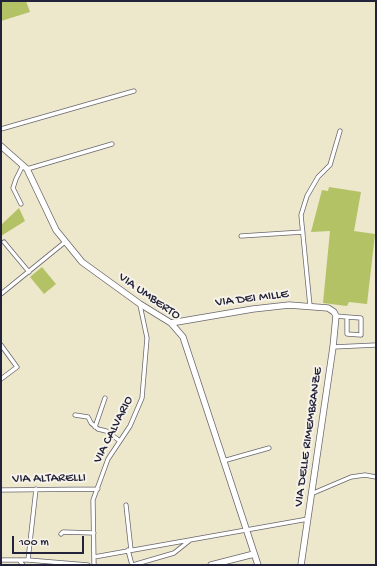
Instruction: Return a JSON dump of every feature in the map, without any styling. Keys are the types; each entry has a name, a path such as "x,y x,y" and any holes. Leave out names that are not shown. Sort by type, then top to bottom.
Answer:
{"main road":[{"name":"VIA UMBERTO","path":"1,146 25,167 36,184 52,223 65,242 82,262 140,304 171,323 179,331 186,346 258,565"},
{"name":"VIA DEI MILLE","path":"171,323 206,316 270,307 310,306 328,308 335,314"},
{"name":"VIA DELLE RIMEMBRANZE","path":"301,565 333,347 335,314"},
{"path":"211,565 254,554"}],"street":[{"path":"1,129 134,91"},
{"path":"310,306 301,215 307,196 318,177 330,165 340,131"},
{"path":"21,204 13,188 16,179 25,167 112,144"},
{"path":"241,236 303,232"},
{"path":"4,242 29,272"},
{"path":"1,294 65,242"},
{"name":"VIA CALVARIO","path":"94,565 93,500 108,459 130,426 142,398 147,338 140,304"},
{"path":"144,319 147,313 151,311"},
{"path":"335,314 361,318 361,335 347,334 347,317"},
{"path":"1,345 17,367 1,379"},
{"path":"333,347 376,345"},
{"path":"95,427 105,398"},
{"path":"75,415 88,418 95,427 106,431 120,442"},
{"path":"223,461 269,448"},
{"path":"311,494 352,477 364,475 376,477"},
{"path":"28,560 36,489"},
{"name":"VIA ALTARELLI","path":"1,490 98,489"},
{"path":"126,505 130,550 133,565 174,553 189,540"},
{"path":"94,557 308,519"},
{"path":"61,534 63,532 94,533"},
{"path":"1,560 28,560 88,565"},
{"path":"19,560 23,565"}],"green space":[{"path":"1,1 26,1 30,12 1,21"},
{"path":"329,187 361,192 354,231 375,234 367,304 349,302 347,306 323,303 330,231 311,232 322,190 328,191"},
{"path":"19,208 25,221 1,236 1,225"},
{"path":"42,267 56,284 44,294 30,277"}]}
